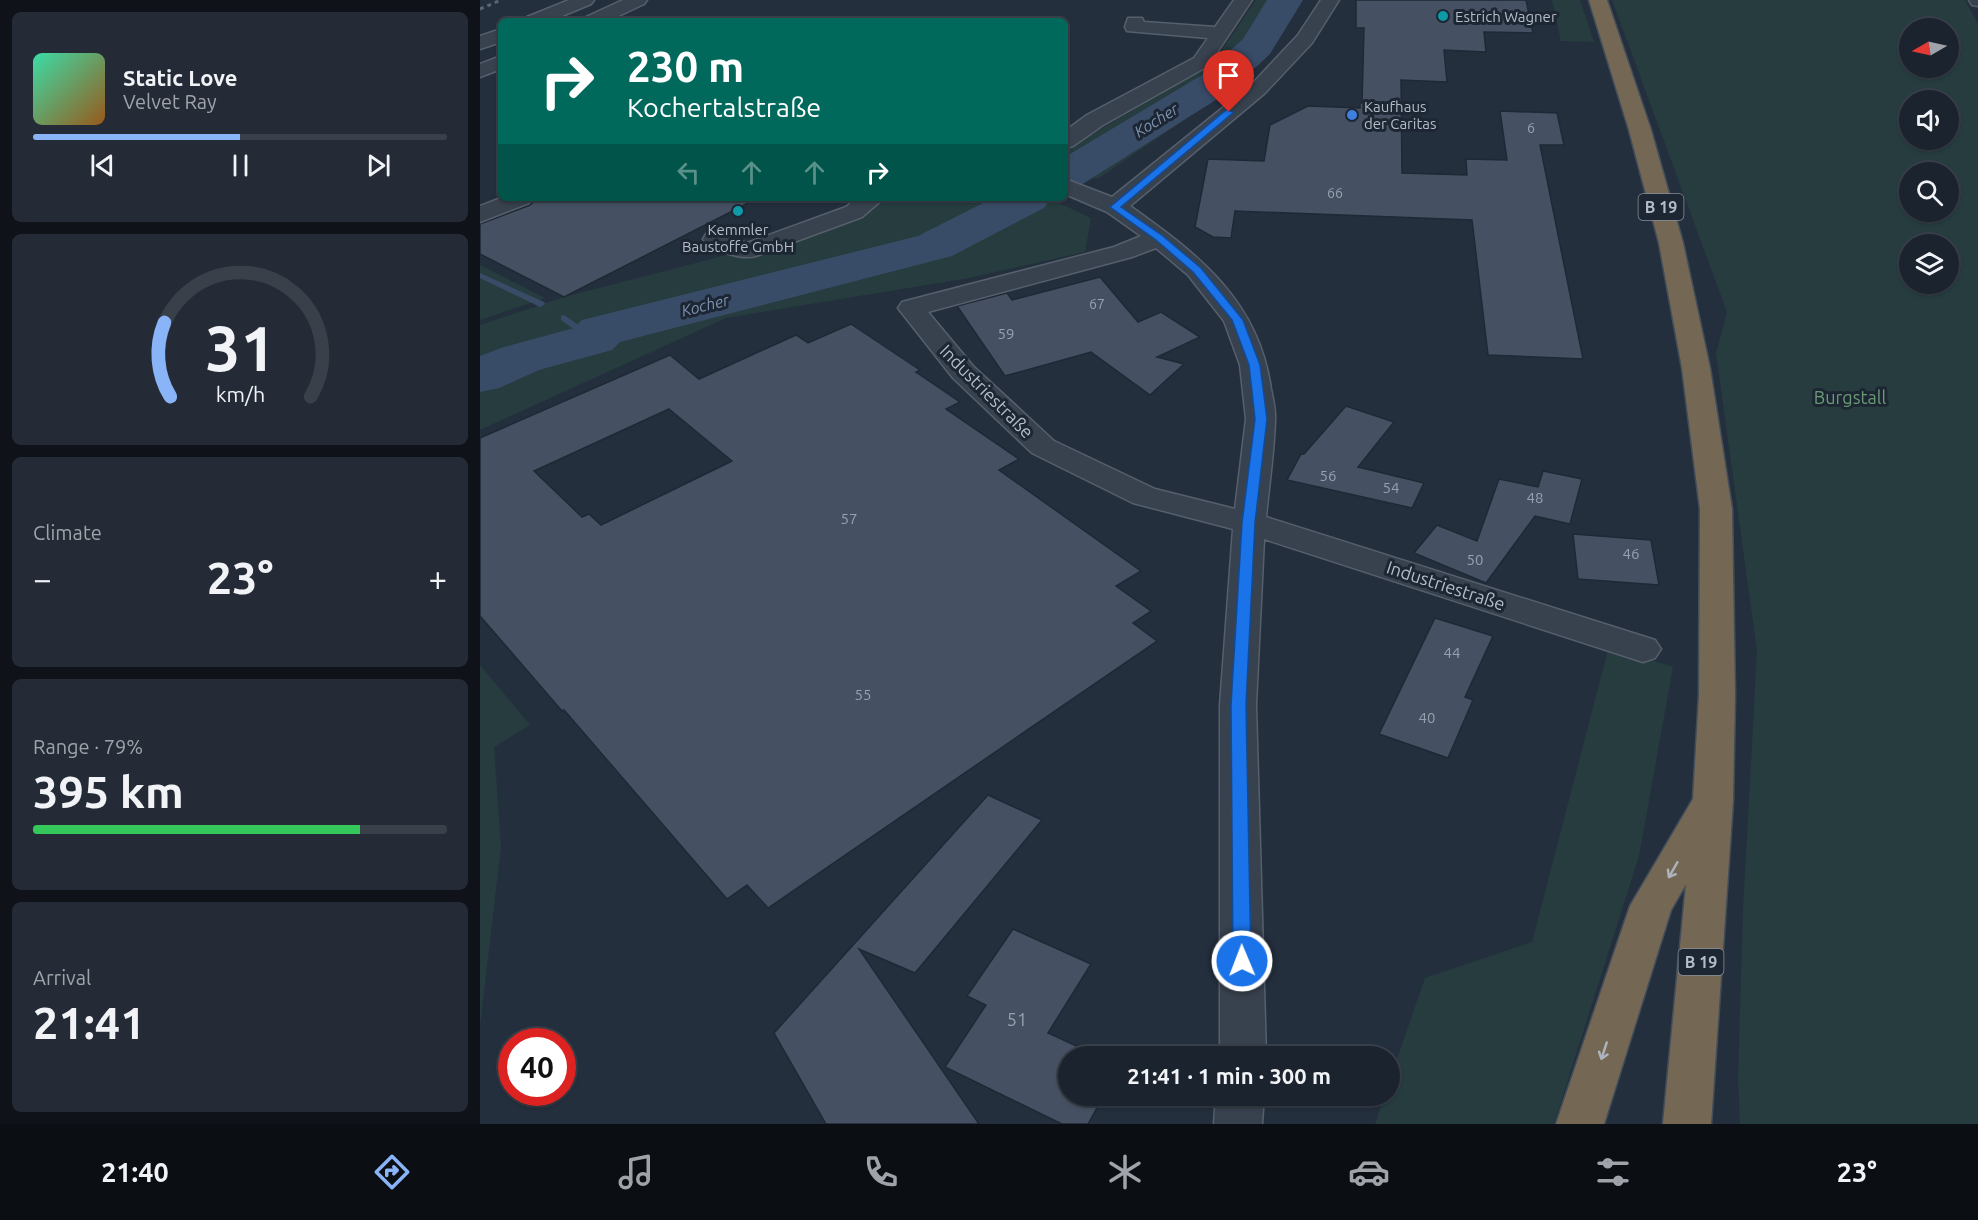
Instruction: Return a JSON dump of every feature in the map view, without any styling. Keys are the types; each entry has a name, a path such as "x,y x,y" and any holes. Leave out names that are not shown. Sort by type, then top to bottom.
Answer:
{"highway":[{"name":"B 19","path":"1598,0 1640,130 1671,243 1696,368 1716,509 1717,668 1713,801 1687,1124"},
{"path":"1580,1124 1652,906 1713,801"}],"street":[{"path":"541,18 585,0"},
{"path":"599,18 638,0"},
{"path":"1068,139 1095,120 1201,62 1243,0"},
{"path":"1115,207 1258,89 1305,39 1330,0"},
{"path":"1135,22 1134,27 1220,33"},
{"path":"480,43 498,36"},
{"path":"480,71 498,63"},
{"path":"1068,187 1115,207 1159,238 1197,270 1237,320 1254,365 1261,419 1249,523 1238,705 1243,1046"},
{"path":"480,215 514,201"},
{"path":"715,239 747,250 854,213 868,201"},
{"name":"Industriestraße","path":"1159,238 1123,252 911,309 963,372 1043,447 1144,496 1249,523 1643,649"},
{"path":"1238,1124 1239,1106"}],"green space":[{"path":"1256,0 1298,0 1283,31 1235,85 1099,178 1086,179 1068,171 1068,148 1213,63"},
{"path":"1552,0 1580,0 1594,42 1561,41"},
{"name":"Burgstall","path":"1612,0 1965,0 1978,24 1978,1124 1740,1124 1738,1078 1743,910 1757,651 1716,353 1727,312"},
{"path":"878,201 1054,201 1091,218 1085,252 969,278 726,318 480,430 480,325 564,297 816,232"},
{"path":"480,265 545,298 480,320"},
{"path":"1609,646 1673,667 1639,856 1554,1124 1375,1124 1381,1106 1400,1106 1400,1050 1425,978 1532,942"},
{"path":"480,665 530,725 494,747 501,847 480,1026"}],"building":[{"path":"1356,0 1526,0 1533,33 1484,32 1486,52 1444,50 1447,82 1401,80 1402,173 1467,175 1466,159 1507,160 1500,111 1557,113 1564,145 1540,145 1583,359 1488,355 1472,220 1235,211 1231,238 1213,237 1195,227 1208,159 1264,161 1270,125 1308,106 1360,108 1364,28 1356,28"},
{"path":"535,201 752,201 564,297 480,254 480,224 530,205"},
{"path":"1100,277 1138,322 1161,312 1200,337 1157,357 1184,364 1150,395 1091,352 1005,376 957,306 1007,293 1012,300"},
{"path":"851,324 920,370 916,372 960,402 946,409 1019,459 999,470 1141,571 1116,586 1151,611 1133,623 1157,641 768,908 747,885 727,899 480,616 480,438 670,355 699,379 796,335 808,343","holes":["669,409 732,461 601,525 589,514 582,517 534,471"]},
{"path":"1346,406 1394,422 1358,467 1424,483 1412,508 1287,480 1301,454 1304,454"},
{"path":"1543,471 1582,479 1570,524 1535,516 1486,583 1414,553 1437,525 1477,541 1499,479 1538,487"},
{"path":"1573,534 1651,540 1659,585 1578,579"},
{"path":"1435,618 1493,636 1465,697 1473,700 1448,758 1379,734"},
{"path":"988,795 1042,820 915,973 859,949 979,1124 826,1124 774,1033"},
{"path":"1013,929 1091,964 1048,1033 1076,1046 1058,1046 1058,1106 1098,1106 1088,1124 1062,1124 945,1067 986,1005 967,996"}],"waterway":[{"name":"Kocher","path":"1068,174 1216,83 1257,46 1285,0"},
{"name":"Kocher","path":"480,376 520,359 593,339 601,331 935,246 1022,201"},
{"path":"480,275 541,304"},
{"path":"564,318 593,339"}],"railway":[{"path":"480,9 501,0"}],"place":[{"name":"Estrich Wagner","path":"1443,16"},
{"name":"Kaufhaus der Caritas","path":"1352,115"},
{"name":"Kemmler Baustoffe GmbH","path":"738,211"}],"route":[{"path":"1229,112 1115,207 1159,238 1197,270 1237,320 1254,365 1261,419 1249,523 1238,705 1242,961"}]}
